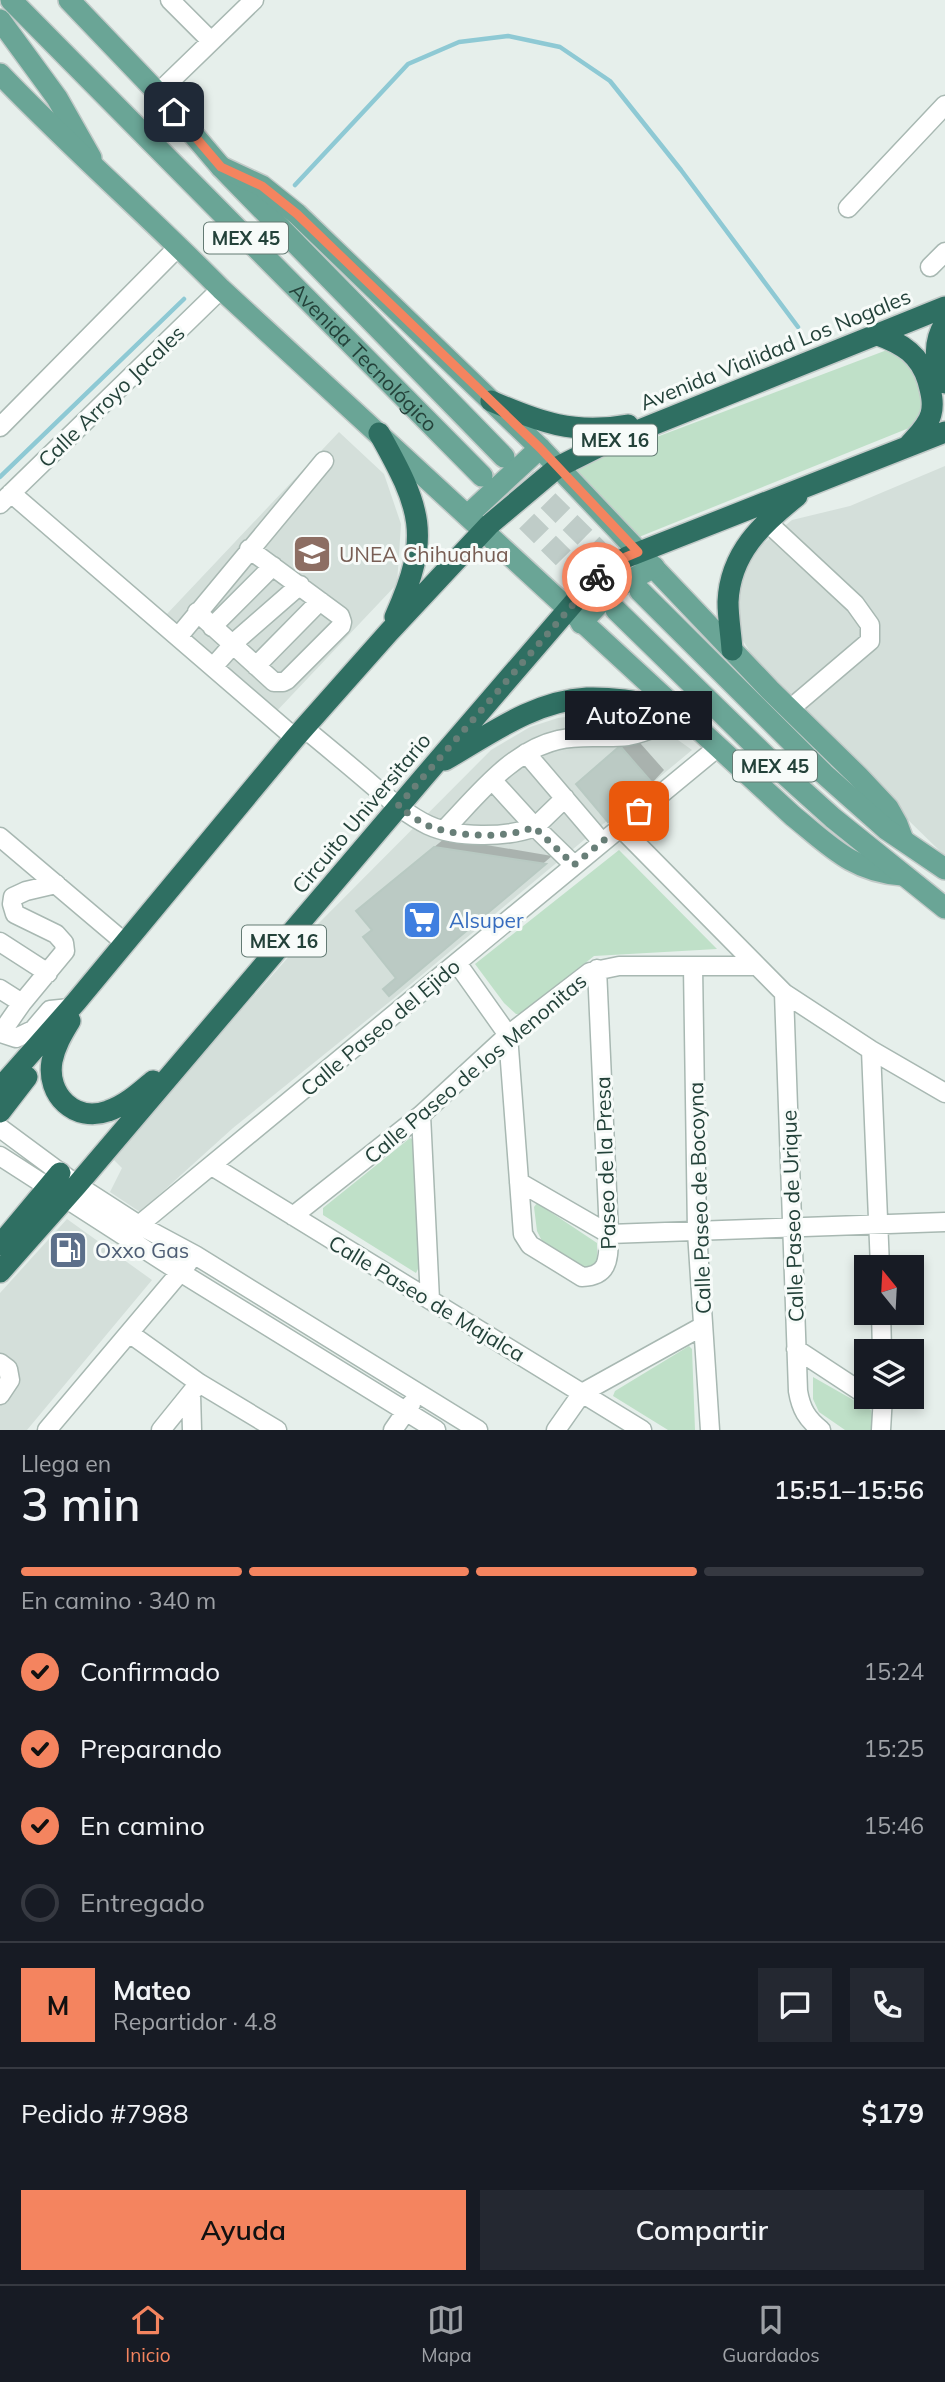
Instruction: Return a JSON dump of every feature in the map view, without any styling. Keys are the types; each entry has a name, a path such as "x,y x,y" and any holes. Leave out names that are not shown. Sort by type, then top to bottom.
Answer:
{"highway":[{"name":"Avenida Vialidad Los Nogales","path":"485,529 558,467 600,446 945,307"},
{"path":"945,323 936,345 937,364 945,383"},
{"path":"878,335 909,350 919,360 929,384 932,397 931,415 909,445"},
{"name":"MEX 45","path":"491,401 540,422 572,428 605,429 675,415"},
{"path":"574,616 596,577 626,557 945,432"},
{"path":"379,433 403,477 416,509 418,536 416,560 410,581 388,632"},
{"path":"732,650 728,599 737,559 767,522 811,485"},
{"name":"MEX 16","path":"0,1088 73,1005 300,733 388,632 485,529"},
{"name":"Circuito Universitario","path":"0,1272 62,1186 202,1038 431,768 574,616"},
{"path":"431,768 525,714 557,702 588,698 622,699 681,712"},
{"path":"0,1112 62,1035 73,1017 73,1005"},
{"path":"62,1035 52,1062 51,1072 55,1088 68,1106 85,1114 108,1111 134,1097 202,1038"},
{"path":"0,1245 62,1186"}],"main road":[{"name":"Avenida Tecnológico","path":"10,0 482,476"},
{"name":"Avenida Tecnológico","path":"69,0 158,93 221,167 504,457"},
{"name":"MEX 45","path":"0,20 57,98 98,172 485,529 574,616"},
{"path":"0,74 98,172"},
{"name":"MEX 45","path":"221,167 262,186 297,214 491,401"},
{"path":"491,401 540,448 732,650 888,808 904,840"},
{"path":"468,515 540,448"},
{"path":"654,567 612,590 574,616 793,816 851,862 881,874 902,875"},
{"name":"MEX 45","path":"640,592 824,774 886,829 945,869"},
{"name":"MEX 45","path":"616,610 782,772 902,875 945,908"}],"street":[{"path":"158,93 254,0"},
{"path":"172,1 211,41"},
{"path":"848,208 945,105"},
{"path":"0,427 179,246"},
{"path":"930,267 945,252"},
{"name":"Calle Arroyo Jacales","path":"6,498 222,289"},
{"path":"178,637 324,461"},
{"path":"6,498 213,667 398,806 431,827 492,835 512,834 534,827 565,798"},
{"path":"767,522 855,604 871,630 870,641 790,709"},
{"path":"197,612 274,682 283,682 342,624 340,616 249,550"},
{"path":"212,627 273,566"},
{"path":"213,667 232,645 300,585"},
{"path":"256,666 320,601"},
{"path":"445,829 526,752 560,739 642,733 681,712"},
{"name":"Calle Paseo del Ejido","path":"139,1225 718,747"},
{"path":"526,752 603,842"},
{"path":"493,781 534,827 574,865"},
{"path":"620,827 785,993 871,1050 945,1093"},
{"path":"0,837 124,942"},
{"path":"57,884 7,898 15,914 56,934 64,943 65,951 0,1033 16,1038 33,1030 50,1010 73,1005"},
{"path":"0,942 48,973"},
{"path":"457,963 508,1035"},
{"name":"Calle Paseo de los Menonitas","path":"293,1216 421,1115 508,1035 579,980 597,970 619,966 757,966"},
{"name":"Calle Paseo de Bocoyna","path":"692,966 697,1232 710,1430"},
{"name":"Paseo de la Presa","path":"508,1035 523,1234 530,1245 582,1277 590,1277 608,1262 609,1234 597,970"},
{"path":"0,989 22,1003"},
{"name":"Calle Paseo de Urique","path":"785,993 796,1349 801,1408 821,1430"},
{"path":"871,1050 879,1255"},
{"path":"421,1115 430,1300"},
{"path":"0,1128 62,1186 180,1272 436,1430"},
{"path":"0,1156 195,1255 478,1430"},
{"name":"Calle Paseo de Majalca","path":"212,1167 642,1430"},
{"path":"519,1182 609,1234 945,1222"},
{"path":"47,1430 195,1255"},
{"path":"556,1430 582,1393 703,1326"},
{"path":"129,1333 195,1388 275,1430"},
{"path":"796,1349 854,1386"},
{"path":"0,1363 8,1369 10,1380 0,1395"},
{"path":"161,1430 195,1388"},
{"path":"192,1430 195,1388"},
{"path":"393,1430 419,1393"},
{"path":"877,1409 881,1430"}],"shaded area":[{"name":"UNEA Chihuahua","path":"339,432 384,474 401,524 397,584 273,715 166,615"},
{"path":"945,466 945,856 773,688 733,625 741,562 792,520 850,506"},
{"path":"587,714 634,721 671,735 692,750 393,999 233,1128 140,1212 110,1192 122,1168 113,1159 177,1083 314,928 491,750 530,727 558,718"},
{"path":"67,1219 152,1280 27,1430 0,1430 0,1293"}],"green space":[{"path":"887,350 905,356 917,369 927,409 914,426 634,539 569,470"},
{"path":"619,850 717,949 594,956 522,1014 516,1014 504,1003 475,964"},
{"path":"410,1138 414,1140 420,1265 416,1273 323,1215 323,1208"},
{"path":"537,1203 597,1243 597,1263 585,1269 543,1243 537,1231 534,1207"},
{"path":"689,1346 692,1349 695,1430 668,1430 613,1396 615,1391"},
{"path":"813,1377 854,1400 854,1409 871,1410 874,1430 845,1430 819,1412 813,1399"}],"building":[{"path":"620,746 653,784 608,822 576,784"},
{"name":"Alsuper","path":"434,847 546,864 389,996 383,989 396,978 363,937 372,930 356,911"}],"waterway":[{"path":"295,185 408,64 459,42 508,36 560,47 610,81 681,170 798,327"},
{"path":"0,477 184,299"}],"tunnel":[{"path":"504,457 626,578"},
{"path":"483,477 601,596"}],"way so far":[{"path":"597,577 398,806 431,827 459,832 512,834 534,827 574,865 639,811"}],"place":[{"name":"UNEA Chihuahua","path":"312,554"},
{"name":"AutoZone","path":"639,811"},
{"name":"Alsuper","path":"422,920"},
{"name":"Oxxo Gas","path":"68,1250"}],"route":[{"path":"174,112 221,167 262,186 297,214 540,448 638,552 597,577"}]}
